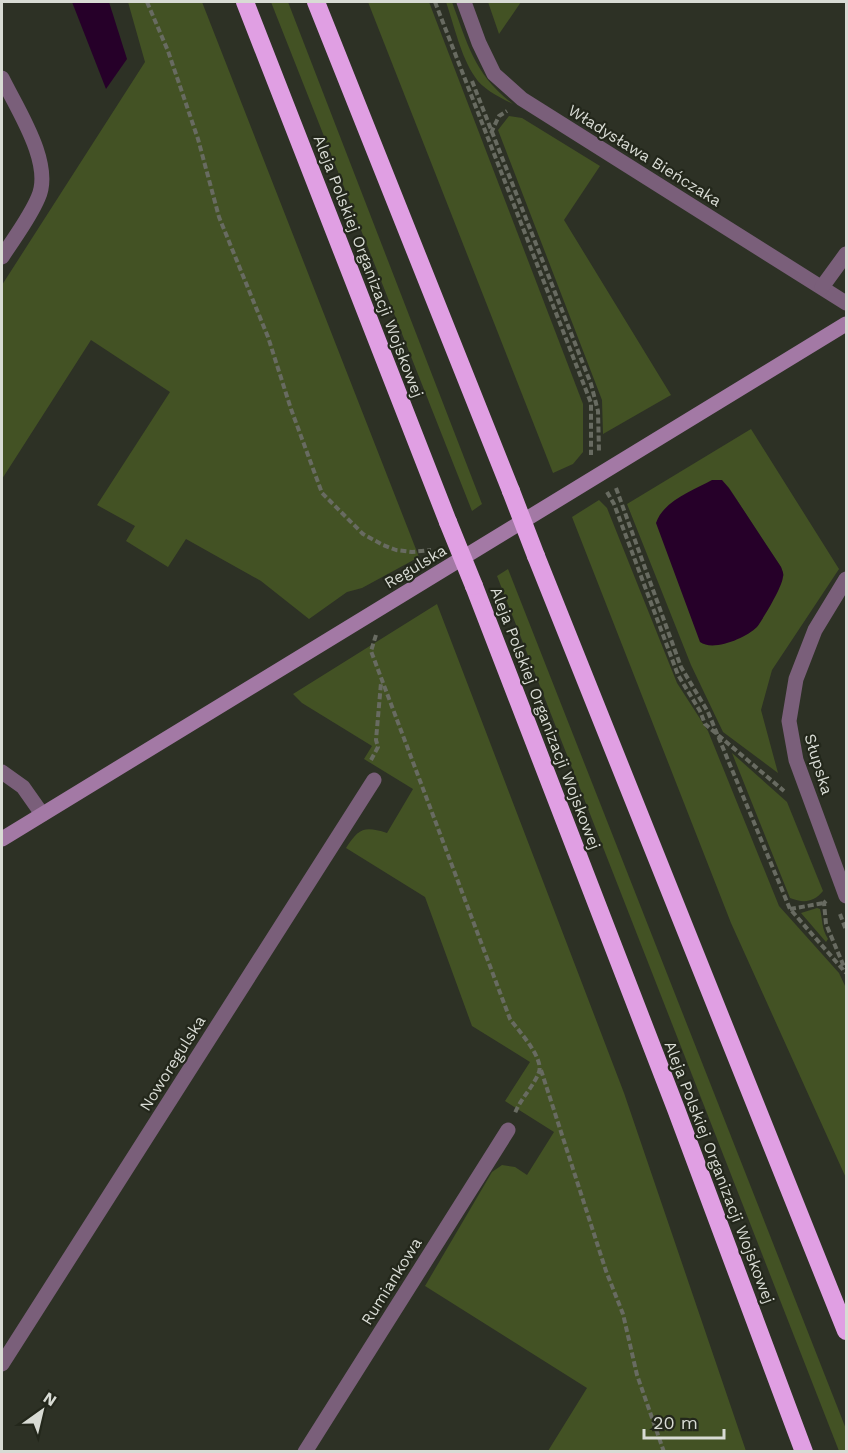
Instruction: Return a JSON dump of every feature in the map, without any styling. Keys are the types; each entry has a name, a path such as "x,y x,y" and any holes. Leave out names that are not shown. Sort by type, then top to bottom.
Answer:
{"highway":[{"name":"Aleja Polskiej Organizacji Wojskowej","path":"245,2 676,1109 804,1452"},
{"path":"316,2 846,1331"}],"street":[{"name":"Władysława Bieńczaka","path":"464,2 478,43 494,74 522,99 846,303"},
{"path":"2,78 39,152 43,180 39,197 3,251"},
{"path":"822,287 846,254"},
{"name":"Regulska","path":"2,839 846,324"},
{"name":"Słupska","path":"846,579 815,630 796,679 789,721 796,760 846,894"},
{"path":"2,772 22,788 42,814"},
{"name":"Noworegulska","path":"2,1364 374,780"},
{"name":"Rumiankowa","path":"305,1452 508,1130"}],"path":[{"path":"147,2 168,51 195,128 219,217 268,338 322,493 363,534 383,545 396,550 412,552 429,551 439,546"},
{"path":"435,2 591,403 591,459"},
{"path":"441,2 591,384 598,411 599,454"},
{"path":"491,133 499,116 514,110"},
{"path":"614,483 681,667 708,712 790,909 846,973"},
{"path":"605,488 615,504 678,675 700,711 705,724 791,797"},
{"path":"379,626 371,651 510,1019 535,1054 606,1271 623,1314 637,1375 664,1452"},
{"path":"369,762 378,747 376,740 381,679"},
{"path":"790,909 824,903 833,895 846,894"},
{"path":"824,903 826,924 846,973"},
{"path":"508,1130 517,1108 540,1069"}],"green space":[{"path":"128,2 202,2 419,557 362,588 347,592 309,619 261,581 186,539 168,567 126,541 135,526 97,505 170,392 91,340 2,479 2,285 145,62"},
{"path":"271,2 288,2 482,504 472,511"},
{"path":"368,2 429,2 583,404 583,452 573,464 553,473"},
{"path":"446,2 452,2 468,45 481,70 500,93 513,104 487,89 475,77 462,51"},
{"path":"488,2 521,2 499,34"},
{"path":"509,116 522,118 600,166 564,220 671,395 603,434 602,400 498,130"},
{"path":"751,429 839,569 772,670 761,710 778,773 723,732 691,665 627,504","holes":["729,488 781,567 784,577"]},
{"path":"599,500 607,508 677,683 708,731 779,906 839,973 846,988 846,1178 731,923 572,517"},
{"path":"508,569 846,1429 846,1451 839,1451 497,576"},
{"path":"437,604 624,1093 746,1451 548,1451 587,1388 425,1286 492,1172 502,1165 515,1167 527,1175 554,1132 505,1101 530,1062 472,1026 425,897 346,848 363,830 387,833 413,789 364,759 372,746 302,703 293,694"},
{"path":"732,753 787,802 823,891 812,900 799,901 790,898"},
{"path":"820,909 828,939 826,942 801,913"}],"shaded area":[{"path":"72,2 109,2 127,59 106,89"},
{"path":"712,480 722,480 729,488 781,567 783,574 776,594 757,627 738,639 721,645 706,645 700,642 656,523 665,508 672,502"}]}
